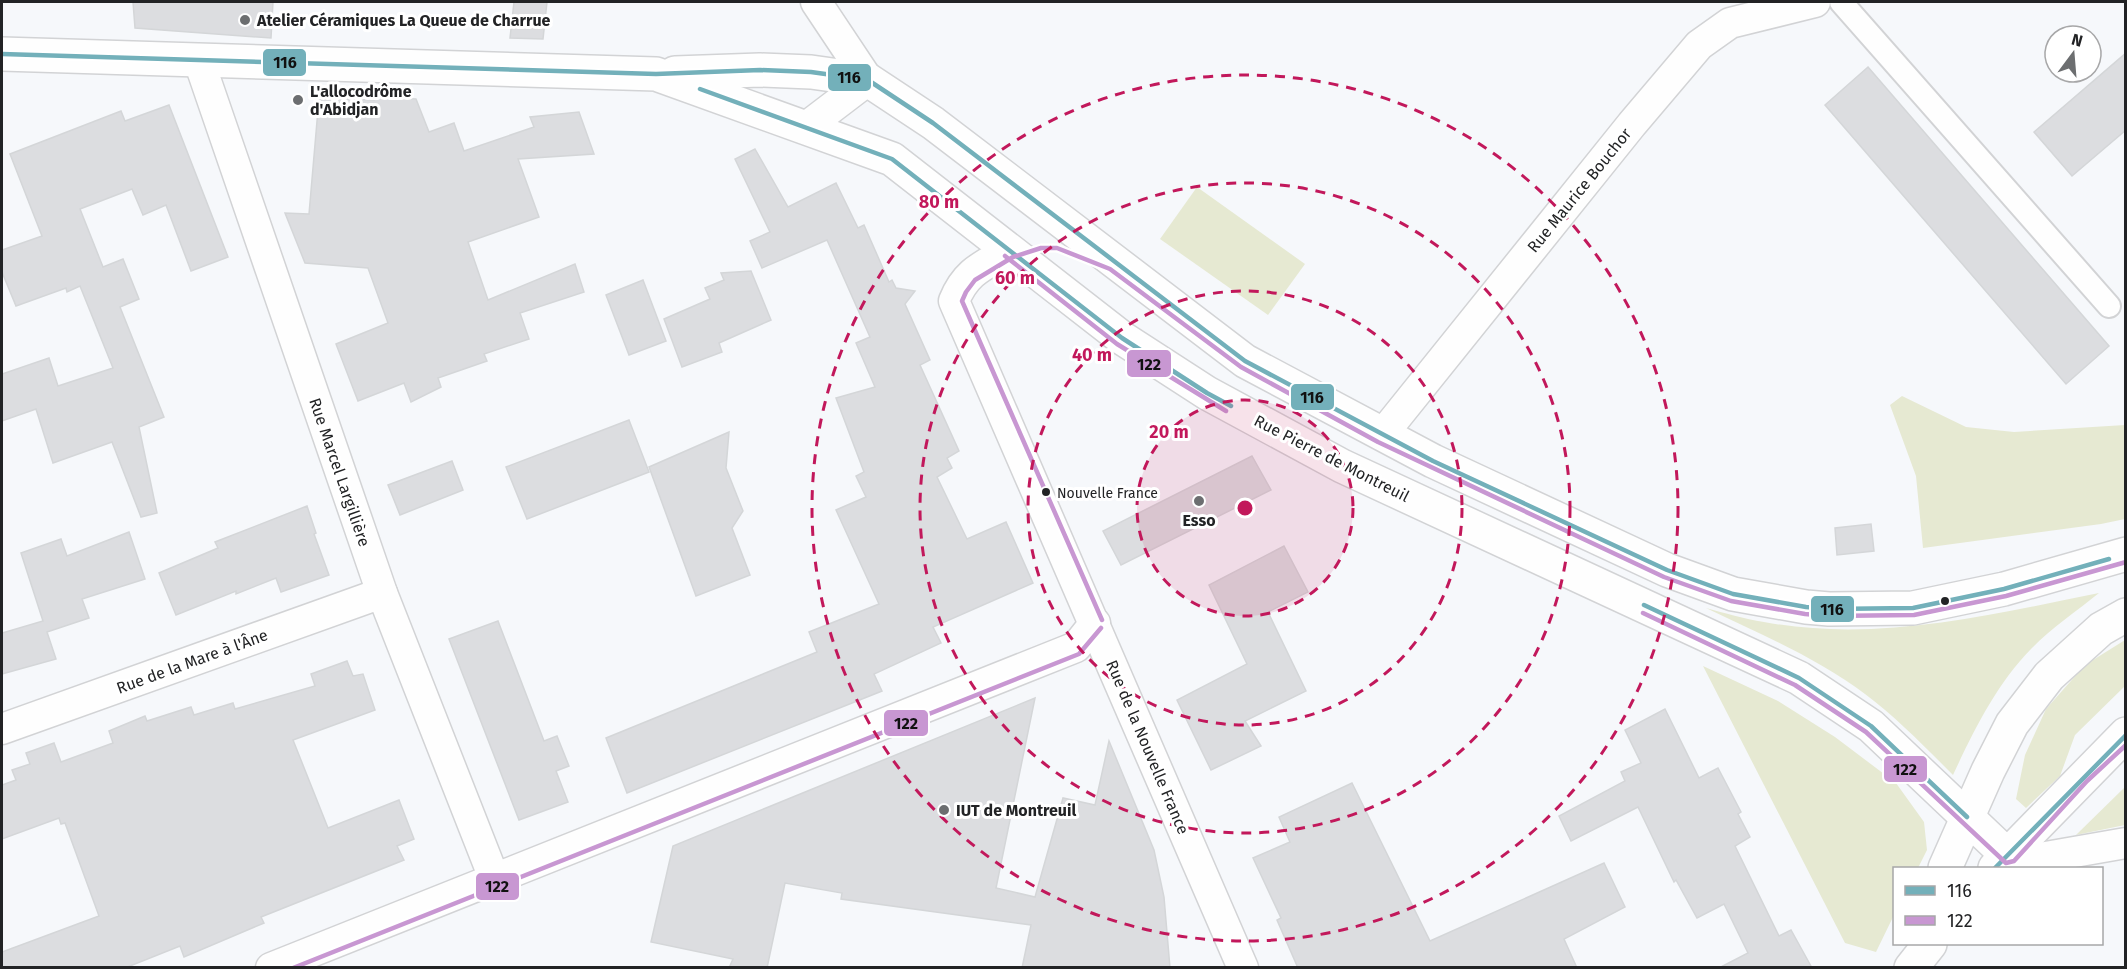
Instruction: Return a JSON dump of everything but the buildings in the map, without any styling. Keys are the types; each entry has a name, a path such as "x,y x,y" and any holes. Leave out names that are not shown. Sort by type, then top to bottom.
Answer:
{"main road":[{"name":"Rue Pierre de Montreuil","path":"2,54 656,74 892,159 1122,338 1207,393 1342,466 1799,678 1871,726 1967,817 2001,862"},
{"path":"656,74 760,70 811,72 868,80 933,123 1245,361 1382,435 1667,570 1733,594 1806,608 1913,608 2120,562"},
{"path":"1945,867 2012,724 2049,676 2101,629 2126,615"},
{"path":"2001,862 2082,776 2126,734"},
{"path":"1903,968 1914,945"},
{"path":"1911,968 1929,945"}],"street":[{"path":"805,128 868,80 816,2"},
{"name":"Rue Maurice Bouchor","path":"1382,435 1632,124 1700,45 1730,23 1815,2"},
{"path":"1841,2 2109,306"},
{"name":"Rue Marcel Largillière","path":"199,61 382,593 494,878"},
{"name":"Rue de la Nouvelle France","path":"1010,250 970,274 959,288 954,301 1243,968"},
{"name":"Rue de la Mare à l'Âne","path":"2,729 382,593"},
{"path":"271,968 1076,647 1095,624"},
{"path":"2001,862 2040,858 2126,843"}],"green space":[{"path":"1197,187 1305,264 1268,315 1160,239"},
{"path":"1902,396 1966,427 2014,432 2125,425 2125,519 1923,548 1916,476 1890,405"},
{"path":"2099,593 2047,634 2018,663 1996,693 1953,775 1888,713 1847,681 1788,647 1706,608 1757,621 1806,628 1890,628 1975,617"},
{"path":"2125,640 2125,686 2075,735 2060,776 2026,808 2016,799 2025,755 2046,709 2085,665"},
{"path":"1703,666 1778,701 1835,737 1896,783 1924,822 1927,850 1918,867 1893,867 1893,917 1876,952 1845,943"},
{"path":"2125,787 2125,825 2076,835"}],"transit line":[{"name":"116","path":"2,54 656,74 760,70 811,72 868,80 933,123 1245,361 1433,461 1667,570 1733,594 1806,607 1913,608 2004,589 2109,559"},
{"name":"116","path":"700,89 892,159 1122,338 1231,406"},
{"name":"122","path":"1102,620 962,301 975,280 1013,257 1041,248 1057,248 1110,269 1241,367 1378,442 1664,577 1731,601 1828,616 1914,615 2006,596 2126,562"},
{"name":"122","path":"1005,256 1117,344 1226,411"},
{"name":"116","path":"1644,605 1799,678 1871,726 1967,817"},
{"name":"122","path":"1643,613 1795,685 1866,732 2006,863 2014,861 2087,781 2126,745"},
{"name":"122","path":"293,968 1079,654 1101,628"},
{"name":"116","path":"1996,867 2126,735"}],"place":[{"name":"Atelier Céramiques La Queue de Charrue","path":"245,20"},
{"name":"L'allocodrôme d'Abidjan","path":"298,100"},
{"name":"Nouvelle France","path":"1046,492"},
{"name":"Esso","path":"1199,501"},
{"name":"IUT de Montreuil","path":"944,810"}]}
